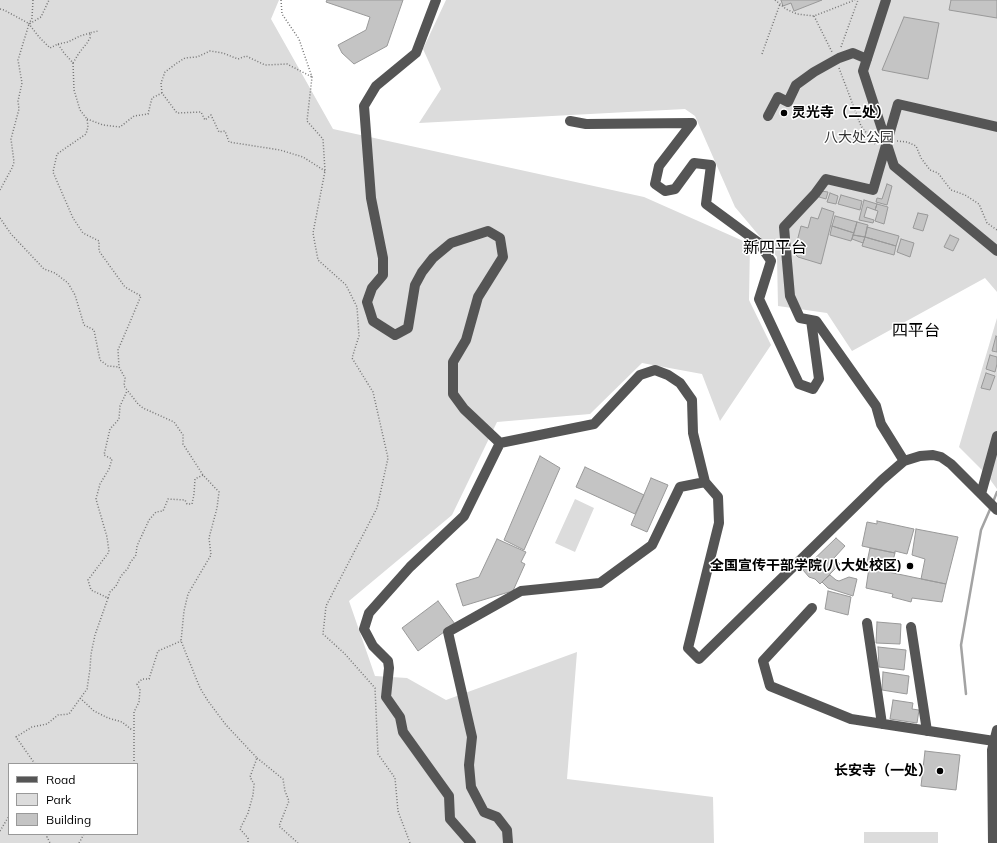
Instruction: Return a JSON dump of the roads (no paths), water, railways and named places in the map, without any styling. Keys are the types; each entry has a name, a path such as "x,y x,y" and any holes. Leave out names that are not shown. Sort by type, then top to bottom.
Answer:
{"street":[{"path":"436,0 416,54 376,86 364,106 371,198 383,258 383,275 372,288 367,302 373,321 395,335 408,328 415,285 422,272 433,258 451,243 488,231 500,238 503,257 478,297 466,340 453,362 452,394 464,409 500,443"},
{"path":"886,0 863,71 889,146 894,166 997,251"},
{"path":"768,116 778,97 788,102 796,85 814,72 853,53 867,58"},
{"path":"904,461 881,424 876,406 816,321 800,318 790,296 784,227 815,194 826,179 873,190 889,146 898,104 997,127"},
{"path":"570,121 586,124 692,123 660,166 655,184 665,191 675,189 694,163 711,165 706,204 760,243 771,261 759,299 799,384 813,389 819,379 810,320"},
{"path":"500,443 594,424 640,375 655,370 668,375 680,383 692,400 693,433 705,482 718,497 719,523 688,648 699,659 882,480 904,461 933,455 941,457 951,464 993,507"},
{"path":"981,494 997,436"},
{"path":"471,843 450,819 450,796 403,732 400,717 386,697 389,668 388,661 373,646 364,630 369,613 410,567 464,516 500,443"},
{"path":"508,843 507,830 496,817 484,812 471,787 469,765 472,737 448,632 521,591 600,583 652,545 680,487 705,482"},
{"path":"812,608 763,661 770,686 851,719 994,741"},
{"path":"867,623 882,724"},
{"path":"911,627 927,731"},
{"path":"993,843 992,750 997,730"}],"waterway":[{"path":"993,502 997,492"},
{"path":"966,694 961,645 981,530 991,507"}],"place":[{"name":"灵光寺（二处）","path":"784,113"},
{"name":"全国宣传干部学院(八大处校区)","path":"910,566"},
{"name":"长安寺（一处）","path":"940,771"}],"district":[{"name":"新四平台","path":"775,248"},
{"name":"四平台","path":"916,331"}],"park label":[{"name":"八大处公园","path":"859,138"}]}
